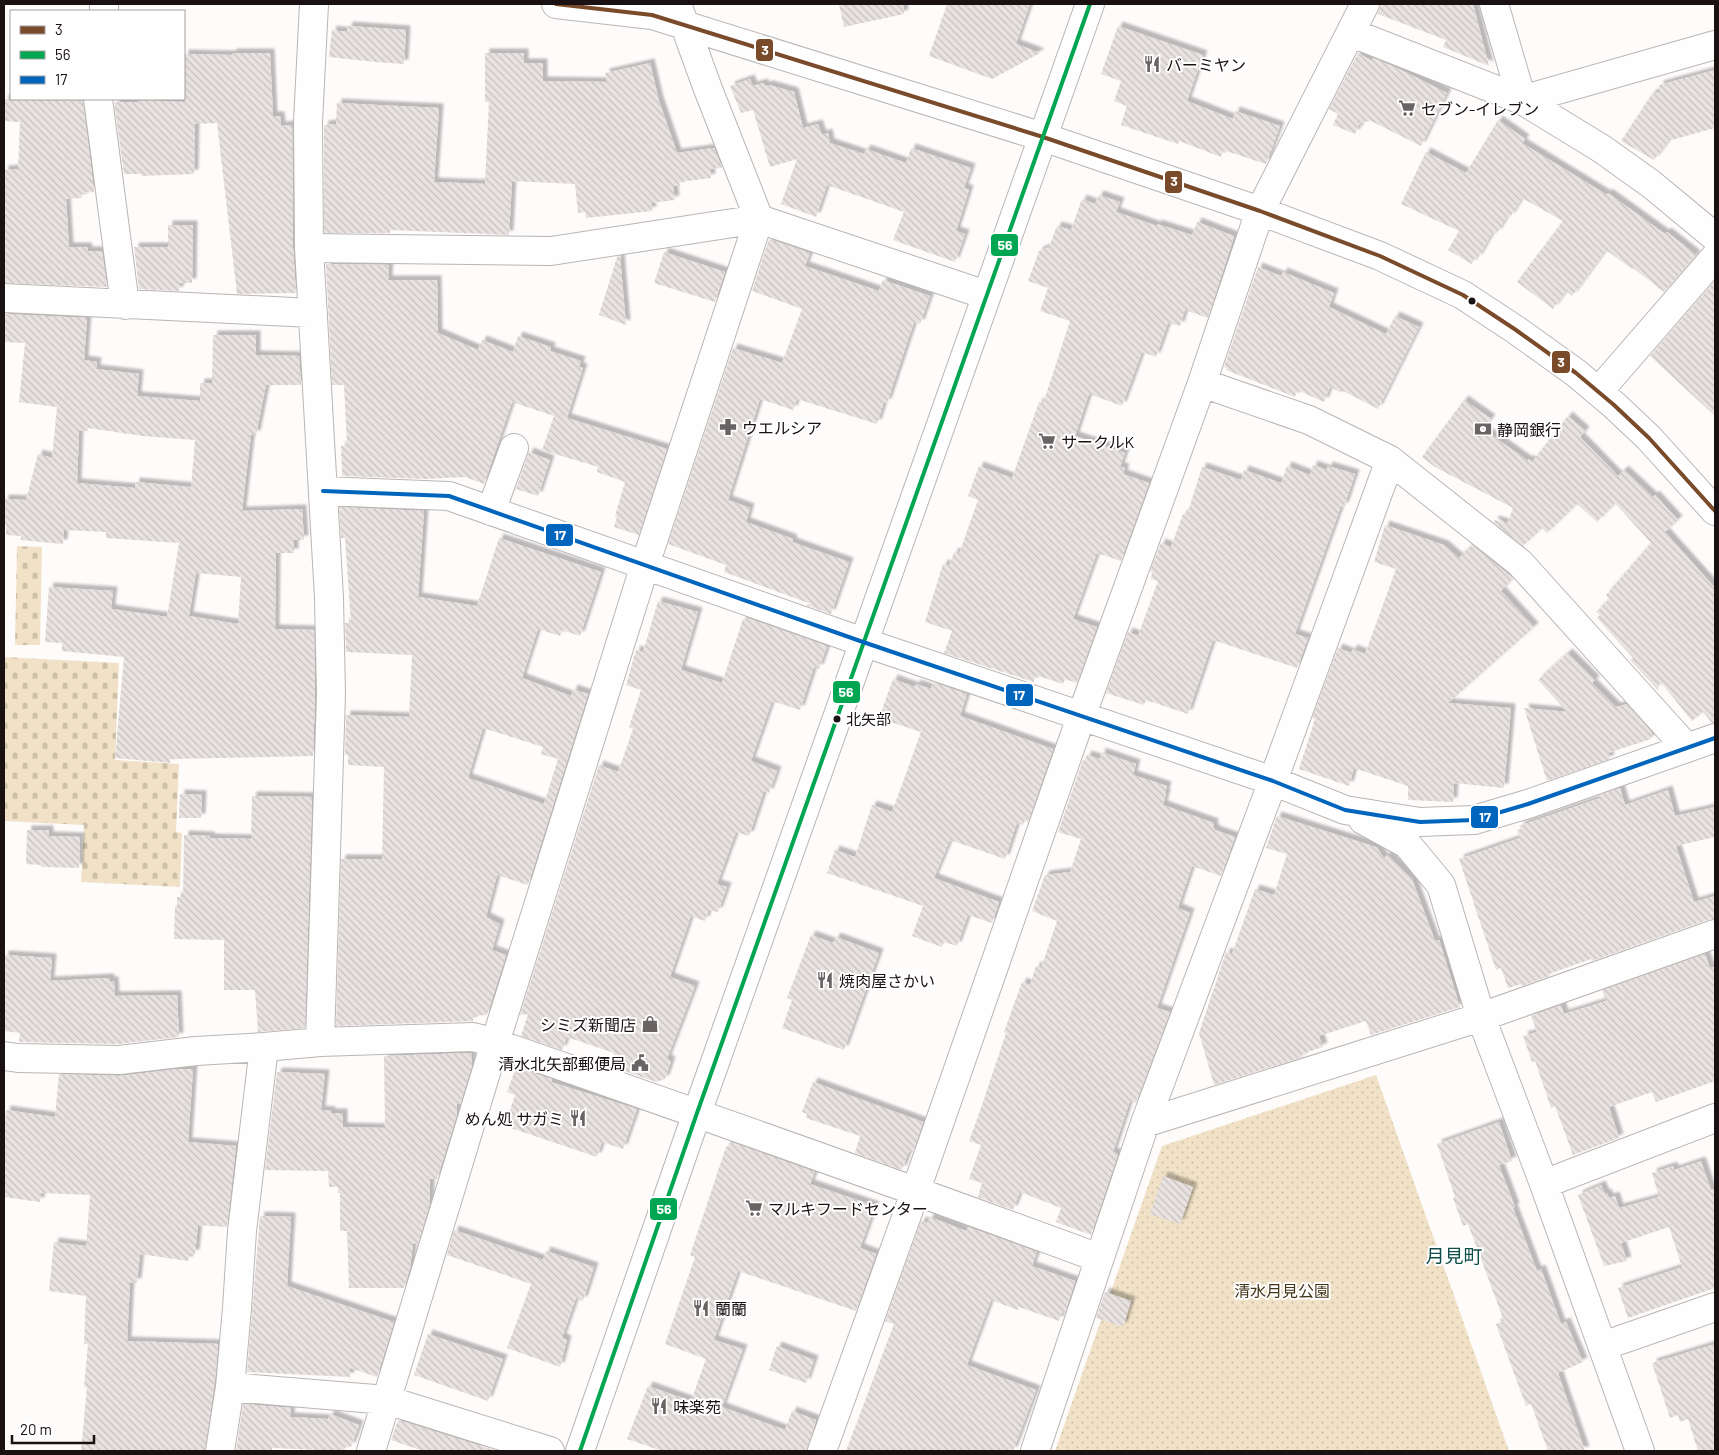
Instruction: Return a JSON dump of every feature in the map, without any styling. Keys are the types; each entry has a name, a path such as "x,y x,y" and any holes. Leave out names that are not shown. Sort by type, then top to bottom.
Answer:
{"street":[{"path":"314,4 308,122 309,248 332,694 320,1042"},
{"path":"556,4 652,15 681,15 1043,136 1260,211 1380,256 1462,295 1516,330 1576,373 1649,438 1715,512"},
{"path":"580,1451 862,642 1090,4"},
{"path":"822,1451 916,1190 1081,717 1202,383 1260,211 1352,33 1365,4"},
{"path":"1494,4 1522,100"},
{"path":"371,1451 495,1043 645,565 759,219 681,15"},
{"path":"1352,33 1522,100 1602,149 1651,184 1715,237"},
{"path":"1522,100 1715,45"},
{"path":"98,100 125,305"},
{"path":"309,248 551,251 759,219 986,295"},
{"path":"1598,392 1715,257"},
{"path":"4,298 313,313"},
{"path":"1202,383 1309,420 1390,460 1520,563 1687,748"},
{"path":"491,511 514,448"},
{"path":"1035,1451 1145,1123 1273,782 1390,460"},
{"path":"323,491 449,496 862,642 1273,782 1345,810 1407,844 1441,885 1481,1017 1544,1184 1640,1451"},
{"path":"1345,810 1420,822 1474,820 1528,804 1715,738"},
{"path":"1145,1123 1481,1017 1715,934"},
{"path":"4,1056 18,1058 119,1060 320,1042 473,1037 495,1043 916,1190 1099,1258"},
{"path":"220,1451 230,1387 242,1231 264,1048"},
{"path":"1544,1184 1715,1118"},
{"path":"1603,1346 1715,1307"},
{"path":"230,1387 387,1400 550,1451"}],"green space":[{"path":"17,546 42,547 40,645 15,645"},
{"path":"4,657 119,663 115,760 179,764 176,832 182,833 180,887 81,882 84,825 4,821"},
{"name":"清水月見公園","path":"1376,1075 1509,1451 1055,1451 1162,1146"}],"building":[{"path":"839,4 903,4 904,14 844,27"},
{"path":"947,4 1030,4 1016,44 1040,53 992,79 929,56"},
{"path":"1381,4 1473,4 1489,66 1443,47 1446,40 1378,14"},
{"path":"348,26 406,30 404,64 329,57 332,30 347,32"},
{"path":"1118,26 1203,55 1187,101 1233,119 1235,111 1280,126 1266,164 1223,150 1221,157 1179,141 1178,144 1121,125 1127,106 1114,101 1121,81 1101,74"},
{"path":"232,53 270,53 273,116 280,116 281,126 292,125 293,248 296,293 237,294 217,123 195,124 194,174 142,176 141,174 124,174 114,102 138,102 138,100 184,102 185,54 232,55"},
{"path":"485,53 524,53 524,63 543,63 543,81 607,82 605,73 650,63 659,101 677,153 714,148 722,168 710,169 711,178 679,182 680,186 673,186 675,200 651,203 652,211 586,218 585,212 578,213 575,184 512,181 509,235 390,230 390,233 324,233 324,125 336,124 337,103 439,108 434,182 485,184 489,102 485,102"},
{"path":"1358,53 1372,61 1373,58 1397,68 1447,93 1421,146 1367,119 1363,126 1359,124 1355,134 1333,125 1338,114 1329,109"},
{"path":"1715,70 1715,128 1668,141 1654,160 1621,141 1652,94 1660,92 1659,85"},
{"path":"750,79 753,86 763,83 765,86 769,85 794,92 803,128 818,124 822,135 828,133 830,143 864,154 866,149 906,163 911,148 971,168 964,188 969,190 956,231 965,234 955,262 893,240 904,212 827,185 816,217 781,204 797,159 770,167 753,110 741,113 730,86"},
{"path":"4,99 83,101 94,192 81,193 82,198 66,199 69,247 87,247 88,251 102,251 107,287 4,283 4,170 18,169 20,122 4,121"},
{"path":"1498,120 1525,139 1522,143 1607,195 1608,193 1665,234 1667,232 1696,255 1664,292 1606,250 1572,296 1566,291 1553,309 1517,282 1563,221 1522,198 1510,217 1507,216 1497,233 1493,232 1478,258 1475,258 1472,264 1448,250 1459,231 1401,204 1426,152 1466,173"},
{"path":"1099,195 1120,202 1116,212 1157,226 1157,224 1192,235 1197,222 1234,236 1208,318 1185,310 1180,326 1168,323 1156,357 1142,352 1122,406 1089,394 1075,436 1125,453 1120,467 1125,468 1123,474 1149,483 1121,561 1097,553 1073,619 1097,627 1077,683 1065,679 1063,684 1035,675 1034,682 944,653 952,631 925,622 943,564 949,566 954,552 959,554 978,500 968,496 979,466 1012,478 1039,402 1043,404 1070,321 1040,311 1048,288 1028,281 1039,251 1049,247 1057,226 1071,230 1082,199 1095,204"},
{"path":"168,225 193,225 192,283 180,283 179,291 139,289 134,247 168,247"},
{"path":"769,239 810,253 805,266 879,291 883,280 930,296 920,324 914,322 887,403 884,402 877,424 797,399 793,410 760,399 728,500 750,508 746,522 793,539 792,542 849,562 831,614 806,605 811,604 724,572 726,565 668,544 733,348 782,363 802,309 752,291"},
{"path":"664,252 725,272 715,302 654,283"},
{"path":"620,256 626,325 599,315 617,257"},
{"path":"326,264 389,265 388,280 437,280 438,333 478,350 482,340 513,352 518,336 551,347 550,351 581,361 579,367 583,368 567,418 667,449 639,535 614,527 617,517 615,516 625,482 597,472 598,467 542,450 554,416 512,402 484,484 465,477 426,479 342,476 341,446 347,446 344,385 332,385"},
{"path":"1258,267 1281,276 1283,272 1334,293 1329,307 1386,334 1395,316 1419,327 1378,409 1343,391 1342,393 1330,387 1324,402 1297,390 1295,397 1226,370 1227,368 1224,367"},
{"path":"1715,281 1715,416 1650,356"},
{"path":"4,314 87,318 84,360 97,362 96,369 139,374 137,396 200,401 200,383 212,383 213,335 256,335 256,355 299,356 301,385 266,385 256,435 251,434 242,511 302,509 304,540 294,540 294,553 276,553 275,629 314,630 315,694 313,756 170,759 170,763 115,758 124,657 62,651 62,643 45,642 49,587 113,591 112,609 167,617 179,543 106,538 106,532 64,530 63,544 21,540 21,536 6,535 4,499 26,500 38,454 52,458 57,407 19,402 25,343 4,342","holes":["88,428 143,436 195,440 191,487 135,482 135,488 77,483 79,430 88,431","196,573 241,577 238,624 189,616"]},
{"path":"1464,400 1491,419 1483,429 1532,462 1568,416 1585,431 1580,437 1618,476 1624,470 1653,497 1655,495 1678,520 1665,532 1715,588 1715,723 1712,723 1703,712 1692,721 1660,681 1658,690 1630,660 1633,658 1597,618 1600,615 1596,612 1610,599 1606,595 1651,543 1615,503 1597,522 1577,504 1547,533 1542,528 1523,546 1493,522 1495,520 1507,524 1513,508 1435,467 1422,457"},
{"path":"529,452 550,460 538,496 516,489"},
{"path":"1313,465 1327,470 1328,466 1355,474 1344,507 1341,506 1295,634 1308,638 1297,668 1213,640 1188,714 1146,700 1144,705 1106,693 1128,632 1138,636 1158,581 1151,579 1152,572 1150,571 1161,543 1171,547 1183,514 1187,515 1202,467 1241,480 1244,470 1281,483 1287,466 1310,475"},
{"path":"339,507 424,511 418,597 477,606 499,538 601,572 580,636 562,630 560,636 538,629 522,678 571,696 573,689 588,694 528,885 497,875 486,917 500,924 492,950 506,955 487,1015 473,1016 473,1021 336,1026 341,859 382,859 384,767 348,765 348,755 345,755 346,715 409,717 412,655 346,652 345,623 351,623 345,538 341,538","holes":["483,728 543,747 541,754 558,759 544,804 468,778"]},
{"path":"1385,525 1444,545 1459,558 1472,545 1513,578 1501,591 1534,627 1448,703 1511,708 1504,788 1454,783 1453,802 1408,800 1408,786 1354,768 1349,786 1299,769 1315,719 1312,718 1338,648 1351,653 1353,649 1365,654 1396,569 1374,562"},
{"path":"658,601 698,612 681,670 722,683 743,619 747,618 827,646 819,669 814,667 800,710 772,701 751,761 777,771 769,793 764,791 749,836 736,832 717,884 727,887 718,912 709,910 705,921 691,916 670,977 695,986 667,1059 671,1061 665,1079 656,1082 609,1066 614,1053 567,1037 562,1050 521,1036 528,1014 520,1015 599,765 618,772 633,729 629,727 641,690 626,685 636,650 643,652"},
{"path":"1568,653 1595,680 1592,683 1616,707 1627,704 1652,733 1651,739 1608,753 1610,759 1547,781 1524,708 1567,712 1538,680"},
{"path":"893,679 915,687 916,684 931,689 933,682 967,694 960,716 1053,749 1028,822 1025,820 1023,825 1017,823 1005,859 950,840 934,878 999,902 992,923 968,915 957,946 944,942 942,947 912,936 923,906 827,873 835,850 855,857 872,805 892,812 921,732 879,718"},
{"path":"1101,752 1136,764 1133,775 1167,786 1163,805 1214,823 1213,828 1215,830 1235,837 1221,876 1192,866 1178,908 1190,913 1157,1008 1170,1012 1136,1103 1130,1101 1113,1152 1118,1154 1091,1235 1056,1222 1061,1208 1020,1192 1013,1210 978,1197 982,1183 969,1179 981,1145 969,1141 1022,982 1030,985 1036,966 1041,968 1057,921 1032,911 1045,875 1070,872 1081,839 1058,832 1083,760 1085,761 1087,755 1100,759"},
{"path":"1620,788 1625,805 1668,790 1675,816 1715,807 1715,837 1676,846 1694,902 1715,896 1715,919 1710,919 1592,961 1591,959 1522,986 1521,984 1508,988 1501,968 1496,970 1459,859 1520,838 1517,830 1521,829 1519,826 1603,797 1597,796"},
{"path":"180,794 202,795 201,818 179,818"},
{"path":"252,796 312,797 305,1028 258,1032 255,990 224,990 224,940 174,939 175,906 177,906 177,897 183,897 184,835 251,839"},
{"path":"1277,816 1376,847 1384,858 1388,855 1412,879 1435,941 1439,940 1460,1007 1371,1035 1366,1021 1319,1036 1323,1047 1302,1054 1303,1057 1214,1085 1199,1033 1226,952 1232,954 1255,889 1274,895 1287,854 1266,848"},
{"path":"27,830 49,830 49,836 80,837 79,868 42,867 41,865 26,864"},
{"path":"811,935 833,943 836,937 879,953 844,1050 782,1028 792,1000 787,998"},
{"path":"1705,954 1710,968 1715,967 1715,1081 1656,1102 1652,1092 1609,1107 1619,1138 1573,1155 1555,1106 1551,1108 1535,1061 1532,1062 1523,1036 1537,1032 1531,1016 1561,1005 1564,1014 1606,1001 1602,990"},
{"path":"4,955 52,958 50,981 109,978 110,981 114,981 115,996 177,995 179,1037 118,1044 19,1042 20,1033 4,1031"},
{"path":"471,1053 472,1066 460,1104 457,1104 457,1114 437,1179 430,1179 430,1203 418,1244 413,1243 410,1268 404,1288 349,1288 347,1231 340,1231 340,1193 338,1193 338,1187 329,1187 328,1171 265,1170 277,1072 325,1074 321,1110 331,1111 331,1113 343,1113 343,1127 385,1128 384,1056"},
{"path":"516,1067 552,1079 551,1082 637,1109 623,1149 602,1142 597,1157 505,1126 515,1095 507,1092"},
{"path":"193,1069 188,1142 236,1146 227,1227 198,1225 195,1254 190,1254 188,1261 140,1254 137,1283 130,1282 127,1341 218,1344 216,1371 210,1370 216,1372 205,1451 81,1451 87,1387 84,1387 88,1344 84,1344 86,1296 49,1291 54,1242 86,1246 90,1195 41,1193 40,1202 4,1197 6,1110 55,1117 59,1074 119,1076"},
{"path":"813,1082 923,1122 913,1152 909,1151 902,1170 855,1153 860,1136 806,1118 807,1114 802,1112"},
{"path":"1499,1122 1512,1161 1499,1165 1515,1207 1513,1208 1537,1271 1541,1269 1561,1324 1566,1322 1583,1362 1558,1373 1585,1451 1548,1451 1531,1404 1526,1406 1496,1324 1504,1321 1468,1224 1463,1226 1437,1144"},
{"path":"734,1143 815,1172 810,1184 875,1206 860,1248 876,1254 856,1311 738,1271 714,1340 743,1349 722,1407 785,1430 792,1411 816,1420 807,1451 662,1451 627,1439 648,1386 691,1401 706,1359 665,1344 695,1257 690,1255 726,1147"},
{"path":"1701,1161 1711,1190 1715,1189 1715,1288 1628,1318 1618,1288 1682,1267 1669,1227 1621,1243 1627,1261 1604,1266 1578,1195 1601,1185 1609,1198 1615,1196 1619,1208 1659,1197 1652,1173 1673,1166 1674,1170"},
{"path":"1163,1176 1193,1187 1180,1224 1150,1214"},
{"path":"260,1216 291,1217 287,1286 394,1322 377,1377 350,1368 350,1377 247,1372"},
{"path":"930,1217 966,1231 968,1227 1037,1252 1032,1266 1075,1281 1065,1313 1062,1312 1059,1321 1019,1307 1018,1310 991,1300 967,1365 1036,1390 1013,1451 846,1451 894,1324 885,1321 921,1221 927,1223"},
{"path":"454,1230 543,1260 546,1251 594,1267 583,1301 576,1298 562,1338 567,1340 560,1367 507,1348 531,1284 447,1255"},
{"path":"1105,1292 1131,1301 1123,1327 1096,1318"},
{"path":"428,1334 503,1359 488,1401 414,1375"},
{"path":"1715,1344 1715,1451 1698,1451 1688,1419 1680,1422 1678,1415 1670,1418 1652,1363"},
{"path":"777,1346 814,1360 806,1383 769,1370"},
{"path":"243,1404 291,1408 290,1417 328,1419 330,1414 359,1425 351,1447 346,1445 344,1451 272,1448 272,1451 236,1451"},
{"path":"398,1420 494,1450 423,1451 391,1440"}],"transit line":[{"name":"3","path":"556,4 652,15 1043,137 1260,211 1380,256 1463,295 1576,373 1649,438 1715,511"},
{"name":"56","path":"580,1451 697,1113 1090,4"},
{"name":"17","path":"323,491 449,496 863,642 1273,781 1345,810 1420,822 1474,820 1528,804 1715,738"}],"place":[{"name":"バーミヤン","path":"1152,64"},
{"name":"セブン-イレブン","path":"1407,108"},
{"name":"ウエルシア","path":"728,427"},
{"name":"静岡銀行","path":"1483,429"},
{"name":"サークルK","path":"1047,441"},
{"name":"北矢部","path":"837,719"},
{"name":"焼肉屋さかい","path":"825,980"},
{"name":"シミズ新聞店","path":"650,1024"},
{"name":"清水北矢部郵便局","path":"640,1063"},
{"name":"めん処 サガミ","path":"578,1118"},
{"name":"マルキフードセンター","path":"754,1208"},
{"name":"蘭蘭","path":"701,1308"},
{"name":"味楽苑","path":"659,1406"}],"district":[{"name":"月見町","path":"1454,1255"}]}
